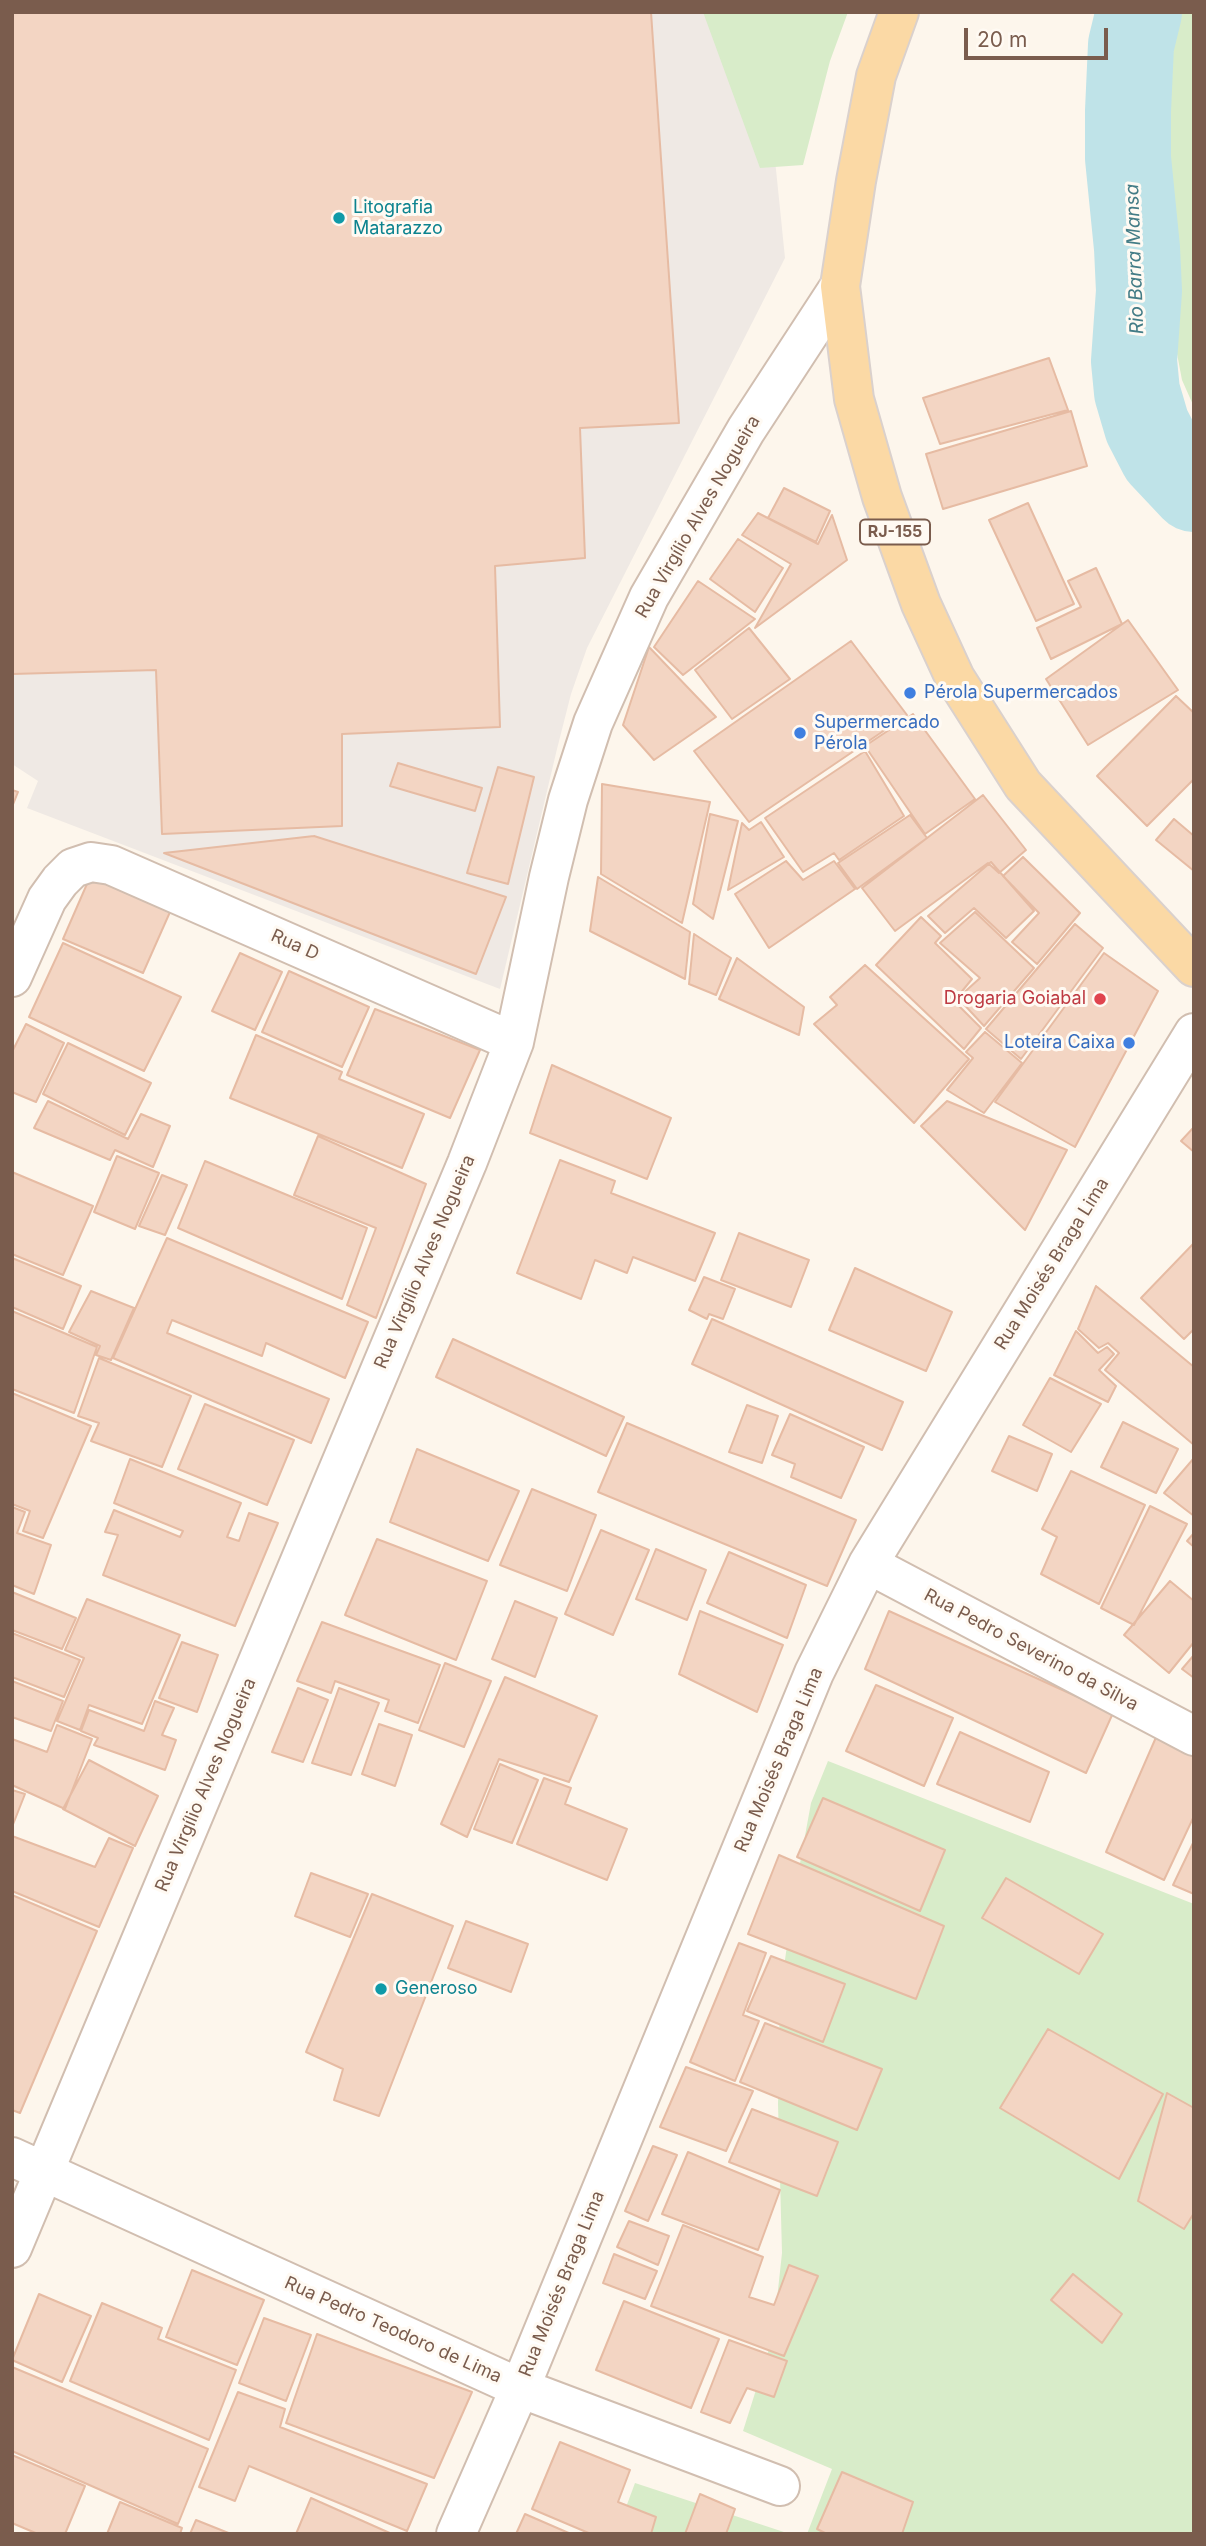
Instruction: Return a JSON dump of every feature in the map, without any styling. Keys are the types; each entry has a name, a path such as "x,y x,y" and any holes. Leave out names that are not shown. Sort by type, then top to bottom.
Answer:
{"main road":[{"name":"RJ-155","path":"899,12 876,76 840,286 854,399 882,497 921,604 956,678 1023,785 1194,967"}],"street":[{"name":"Rua Virgílio Alves Nogueira","path":"12,2248 29,2165 467,1163 514,1042 568,800 593,723 649,597 746,430 840,286"},
{"name":"Rua D","path":"12,977 47,899 73,868 91,862 111,865 514,1042"},
{"name":"Rua Moisés Braga Lima","path":"456,2534 520,2388 814,1673 868,1564 1194,1033"},
{"name":"Rua Pedro Severino da Silva","path":"868,1564 1194,1736"},
{"name":"Rua Pedro Teodoro de Lima","path":"29,2165 520,2388 780,2486"}],"shaded area":[{"name":"Litografia Matarazzo","path":"12,12 760,12 785,258 587,648 571,694 500,989 27,808 38,781 12,764"}],"green space":[{"path":"703,12 848,12 830,61 803,165 760,168"},
{"path":"1177,12 1194,12 1194,407 1182,380 1168,306 1164,212 1167,114"},
{"path":"828,1761 1194,1904 1194,2534 807,2534 832,2469 743,2431 773,2336 782,2253 778,2104 780,1995 811,1803"},
{"path":"635,2483 790,2534 616,2534"}],"building":[{"name":"Litografia Matarazzo","path":"12,12 651,12 679,423 580,428 585,558 495,566 500,727 342,734 342,826 162,834 156,670 12,674"},
{"path":"1049,358 1068,410 940,444 923,398"},
{"path":"1071,411 1087,466 943,509 926,454"},
{"path":"784,488 830,511 816,542 768,518"},
{"path":"1028,503 1074,604 1036,621 989,520"},
{"path":"758,513 818,544 832,515 847,560 755,628 791,564 742,535"},
{"path":"738,539 783,568 755,612 710,579"},
{"path":"1096,568 1122,624 1051,659 1037,628 1081,607 1068,581"},
{"path":"698,581 755,619 683,675 654,647"},
{"path":"1128,620 1178,690 1088,745 1046,679"},
{"path":"749,628 790,679 732,719 695,670"},
{"name":"Supermercado Pérola","path":"851,641 907,715 749,822 694,751"},
{"path":"649,647 716,717 654,760 623,725"},
{"path":"1176,696 1194,713 1194,779 1147,826 1097,776"},
{"path":"913,714 975,799 925,834 865,746"},
{"path":"865,751 904,816 839,860 834,853 803,872 765,818"},
{"path":"398,763 482,788 475,811 390,786"},
{"path":"498,767 534,777 508,884 467,873"},
{"path":"602,784 710,802 682,923 601,874"},
{"path":"12,790 18,792 12,807"},
{"path":"983,795 1026,850 999,873 988,863 895,931 862,888"},
{"path":"710,814 738,821 713,919 693,904"},
{"path":"910,815 927,838 857,889 838,863"},
{"path":"1174,819 1194,836 1194,871 1156,840"},
{"path":"761,822 784,857 728,890 742,823 749,830"},
{"path":"314,836 506,897 476,974 164,853"},
{"path":"1023,857 1080,913 1037,964 1012,942 1039,913 1003,876"},
{"path":"786,861 803,880 834,861 855,889 769,948 735,894"},
{"path":"991,862 1034,911 1006,938 974,908 945,933 928,916"},
{"path":"90,877 170,912 143,973 63,939"},
{"path":"598,877 690,932 685,979 590,931"},
{"path":"975,912 1034,968 984,1026 958,998 980,978 940,943"},
{"path":"921,917 941,936 935,943 972,979 954,1001 981,1028 964,1049 876,965"},
{"path":"1075,924 1103,948 1021,1059 986,1029"},
{"path":"694,934 731,958 716,995 689,984"},
{"path":"63,943 181,997 144,1071 29,1017"},
{"path":"240,953 282,972 255,1030 212,1011"},
{"path":"1104,953 1158,991 1075,1147 995,1102"},
{"path":"737,958 804,1007 799,1035 719,999"},
{"path":"865,965 969,1059 914,1123 814,1024 837,1005 830,997"},
{"path":"289,971 369,1007 342,1067 262,1032"},
{"path":"375,1009 480,1050 450,1118 347,1075"},
{"path":"26,1024 64,1043 36,1102 12,1092 12,1052"},
{"path":"985,1032 1022,1063 984,1113 947,1090 973,1058 966,1052"},
{"path":"256,1035 342,1072 339,1079 424,1114 402,1168 230,1098"},
{"path":"68,1043 151,1083 125,1135 43,1094"},
{"path":"552,1065 671,1118 647,1179 530,1133"},
{"path":"48,1101 128,1139 141,1114 170,1126 153,1167 115,1150 110,1160 34,1128"},
{"path":"947,1101 1067,1150 1025,1230 921,1126"},
{"path":"1194,1127 1194,1152 1181,1141"},
{"path":"318,1136 426,1184 376,1318 347,1305 376,1228 294,1195"},
{"path":"117,1156 159,1173 135,1229 94,1212"},
{"path":"560,1160 615,1181 611,1193 715,1233 695,1281 633,1257 627,1273 595,1260 581,1299 517,1273"},
{"path":"205,1161 367,1228 342,1299 178,1228"},
{"path":"12,1172 93,1206 63,1275 12,1254"},
{"path":"162,1175 187,1185 165,1235 139,1226"},
{"path":"739,1233 809,1260 791,1307 721,1280"},
{"path":"167,1238 368,1322 345,1378 266,1343 262,1356 172,1320 167,1333 329,1399 311,1443 113,1358"},
{"path":"1194,1243 1194,1329 1184,1339 1141,1298"},
{"path":"12,1258 81,1286 63,1329 12,1307"},
{"path":"855,1268 952,1312 926,1371 829,1330"},
{"path":"704,1277 735,1289 723,1319 709,1314 707,1319 689,1310"},
{"path":"1096,1286 1194,1367 1194,1445 1105,1370 1119,1353 1108,1343 1099,1348 1078,1329"},
{"path":"91,1291 134,1308 111,1360 96,1355 100,1346 69,1332"},
{"path":"12,1311 97,1347 74,1413 12,1389"},
{"path":"712,1319 903,1402 882,1450 692,1364"},
{"path":"1076,1331 1098,1353 1107,1347 1114,1354 1099,1370 1116,1386 1108,1402 1054,1375"},
{"path":"453,1339 624,1417 606,1456 436,1377"},
{"path":"99,1358 191,1396 162,1467 91,1441 99,1423 78,1416"},
{"path":"1050,1378 1101,1404 1071,1452 1023,1425"},
{"path":"12,1393 91,1426 43,1538 23,1531 30,1511 12,1504"},
{"path":"205,1404 294,1440 267,1505 178,1469"},
{"path":"747,1405 778,1416 762,1463 729,1452"},
{"path":"790,1414 864,1447 841,1498 791,1477 795,1464 772,1455"},
{"path":"1123,1422 1178,1449 1156,1493 1101,1467"},
{"path":"627,1423 856,1520 827,1586 598,1492"},
{"path":"1009,1436 1052,1454 1037,1491 992,1471"},
{"path":"417,1449 519,1491 488,1561 390,1522"},
{"path":"1194,1458 1194,1516 1164,1493"},
{"path":"130,1459 241,1503 227,1537 239,1541 249,1513 278,1523 235,1626 103,1575 118,1535 105,1532 114,1510 180,1537 183,1531 114,1503"},
{"path":"1071,1471 1145,1505 1099,1604 1041,1574 1057,1537 1042,1529"},
{"path":"532,1489 596,1515 567,1591 500,1565"},
{"path":"1150,1506 1187,1524 1134,1625 1101,1608"},
{"path":"12,1507 25,1512 17,1533 51,1545 34,1594 12,1585"},
{"path":"601,1530 649,1550 613,1635 565,1614"},
{"path":"1194,1533 1194,1547 1187,1541"},
{"path":"377,1539 487,1581 456,1660 345,1615"},
{"path":"656,1549 706,1570 687,1620 636,1599"},
{"path":"729,1552 806,1585 787,1638 707,1603"},
{"path":"1170,1581 1194,1601 1194,1642 1169,1673 1124,1635"},
{"path":"12,1592 76,1618 62,1649 12,1630"},
{"path":"87,1599 180,1635 142,1724 89,1705 80,1730 57,1721 84,1658 65,1650"},
{"path":"515,1601 557,1618 535,1677 492,1659"},
{"path":"700,1611 783,1645 757,1712 679,1674"},
{"path":"889,1611 1113,1713 1086,1773 865,1669"},
{"path":"322,1622 440,1665 418,1723 385,1711 389,1700 335,1681 331,1693 297,1681"},
{"path":"12,1633 80,1660 64,1697 12,1677"},
{"path":"182,1642 218,1655 197,1712 159,1698"},
{"path":"1194,1655 1194,1678 1182,1669"},
{"path":"445,1663 491,1681 464,1747 419,1730"},
{"path":"505,1677 597,1716 569,1782 499,1759 467,1837 441,1824"},
{"path":"12,1681 63,1701 51,1731 12,1717"},
{"path":"876,1685 953,1718 924,1786 846,1751"},
{"path":"298,1688 328,1700 303,1762 272,1752"},
{"path":"339,1688 379,1703 351,1775 312,1763"},
{"path":"155,1701 174,1708 162,1735 176,1740 165,1770 94,1745 98,1738 81,1731 89,1710 144,1731"},
{"path":"379,1724 412,1735 395,1786 362,1774"},
{"path":"57,1725 92,1739 65,1809 12,1785 12,1739 47,1752"},
{"path":"960,1732 1049,1772 1030,1822 937,1784"},
{"path":"1157,1735 1194,1750 1194,1816 1164,1880 1106,1852"},
{"path":"89,1760 158,1796 135,1846 63,1809"},
{"path":"500,1764 538,1780 512,1843 474,1829"},
{"path":"544,1778 571,1788 565,1804 627,1829 607,1880 517,1844"},
{"path":"12,1790 25,1794 12,1827"},
{"path":"823,1798 945,1850 920,1911 797,1857"},
{"path":"12,1836 95,1867 109,1838 133,1848 99,1927 12,1891"},
{"path":"1194,1841 1194,1894 1173,1885"},
{"path":"779,1855 944,1926 916,1999 748,1934"},
{"path":"311,1873 368,1894 350,1937 295,1916"},
{"path":"1006,1878 1103,1934 1079,1974 982,1918"},
{"name":"Generoso","path":"372,1894 453,1926 379,2116 334,2100 343,2069 306,2052"},
{"path":"12,1895 97,1931 20,2113 12,2110"},
{"path":"466,1921 528,1944 511,1992 448,1968"},
{"path":"739,1943 766,1953 743,2015 759,2021 735,2081 690,2062"},
{"path":"771,1956 845,1984 823,2042 747,2011"},
{"path":"765,2023 882,2069 857,2130 740,2082"},
{"path":"1048,2029 1163,2094 1119,2179 1000,2108"},
{"path":"686,2067 753,2091 726,2151 660,2127"},
{"path":"1167,2093 1194,2108 1194,2213 1184,2229 1138,2201"},
{"path":"752,2109 838,2142 817,2196 729,2162"},
{"path":"653,2146 677,2155 648,2221 625,2211"},
{"path":"688,2152 780,2190 758,2250 662,2214"},
{"path":"629,2221 669,2236 658,2265 617,2247"},
{"path":"683,2225 763,2257 749,2297 774,2305 789,2265 818,2276 784,2356 651,2306"},
{"path":"614,2254 657,2271 645,2299 603,2283"},
{"path":"192,2270 264,2300 237,2365 166,2337"},
{"path":"1073,2274 1122,2314 1102,2343 1051,2300"},
{"path":"39,2294 91,2316 62,2382 12,2360"},
{"path":"624,2301 719,2339 691,2408 596,2370"},
{"path":"102,2303 162,2328 158,2339 236,2370 209,2440 70,2381"},
{"path":"264,2318 311,2335 286,2401 239,2383"},
{"path":"317,2334 472,2392 434,2478 286,2423"},
{"path":"729,2340 787,2361 774,2397 747,2388 730,2423 701,2412"},
{"path":"12,2367 208,2449 178,2524 12,2451"},
{"path":"238,2392 285,2409 280,2427 427,2484 407,2531 249,2466 235,2501 199,2487"},
{"path":"560,2442 630,2470 618,2502 656,2517 651,2534 591,2534 532,2509"},
{"path":"12,2455 85,2486 65,2534 38,2534 12,2523"},
{"path":"842,2472 913,2502 902,2534 827,2534 817,2529"},
{"path":"700,2494 735,2509 726,2534 685,2534"},
{"path":"311,2498 392,2534 296,2534"},
{"path":"120,2502 182,2528 180,2534 107,2534"},
{"path":"525,2514 571,2534 516,2534"},
{"path":"196,2520 231,2534 190,2534"}],"waterway":[{"name":"Rio Barra Mansa","path":"1139,12 1131,45 1128,111 1128,158 1139,291 1134,361 1137,392 1147,426 1162,455 1194,489"}],"place":[{"name":"Litografia Matarazzo","path":"339,218"},
{"name":"Pérola Supermercados","path":"910,693"},
{"name":"Supermercado Pérola","path":"800,733"},
{"name":"Drogaria Goiabal","path":"1100,999"},
{"name":"Loteira Caixa","path":"1129,1043"},
{"name":"Generoso","path":"381,1989"}]}
